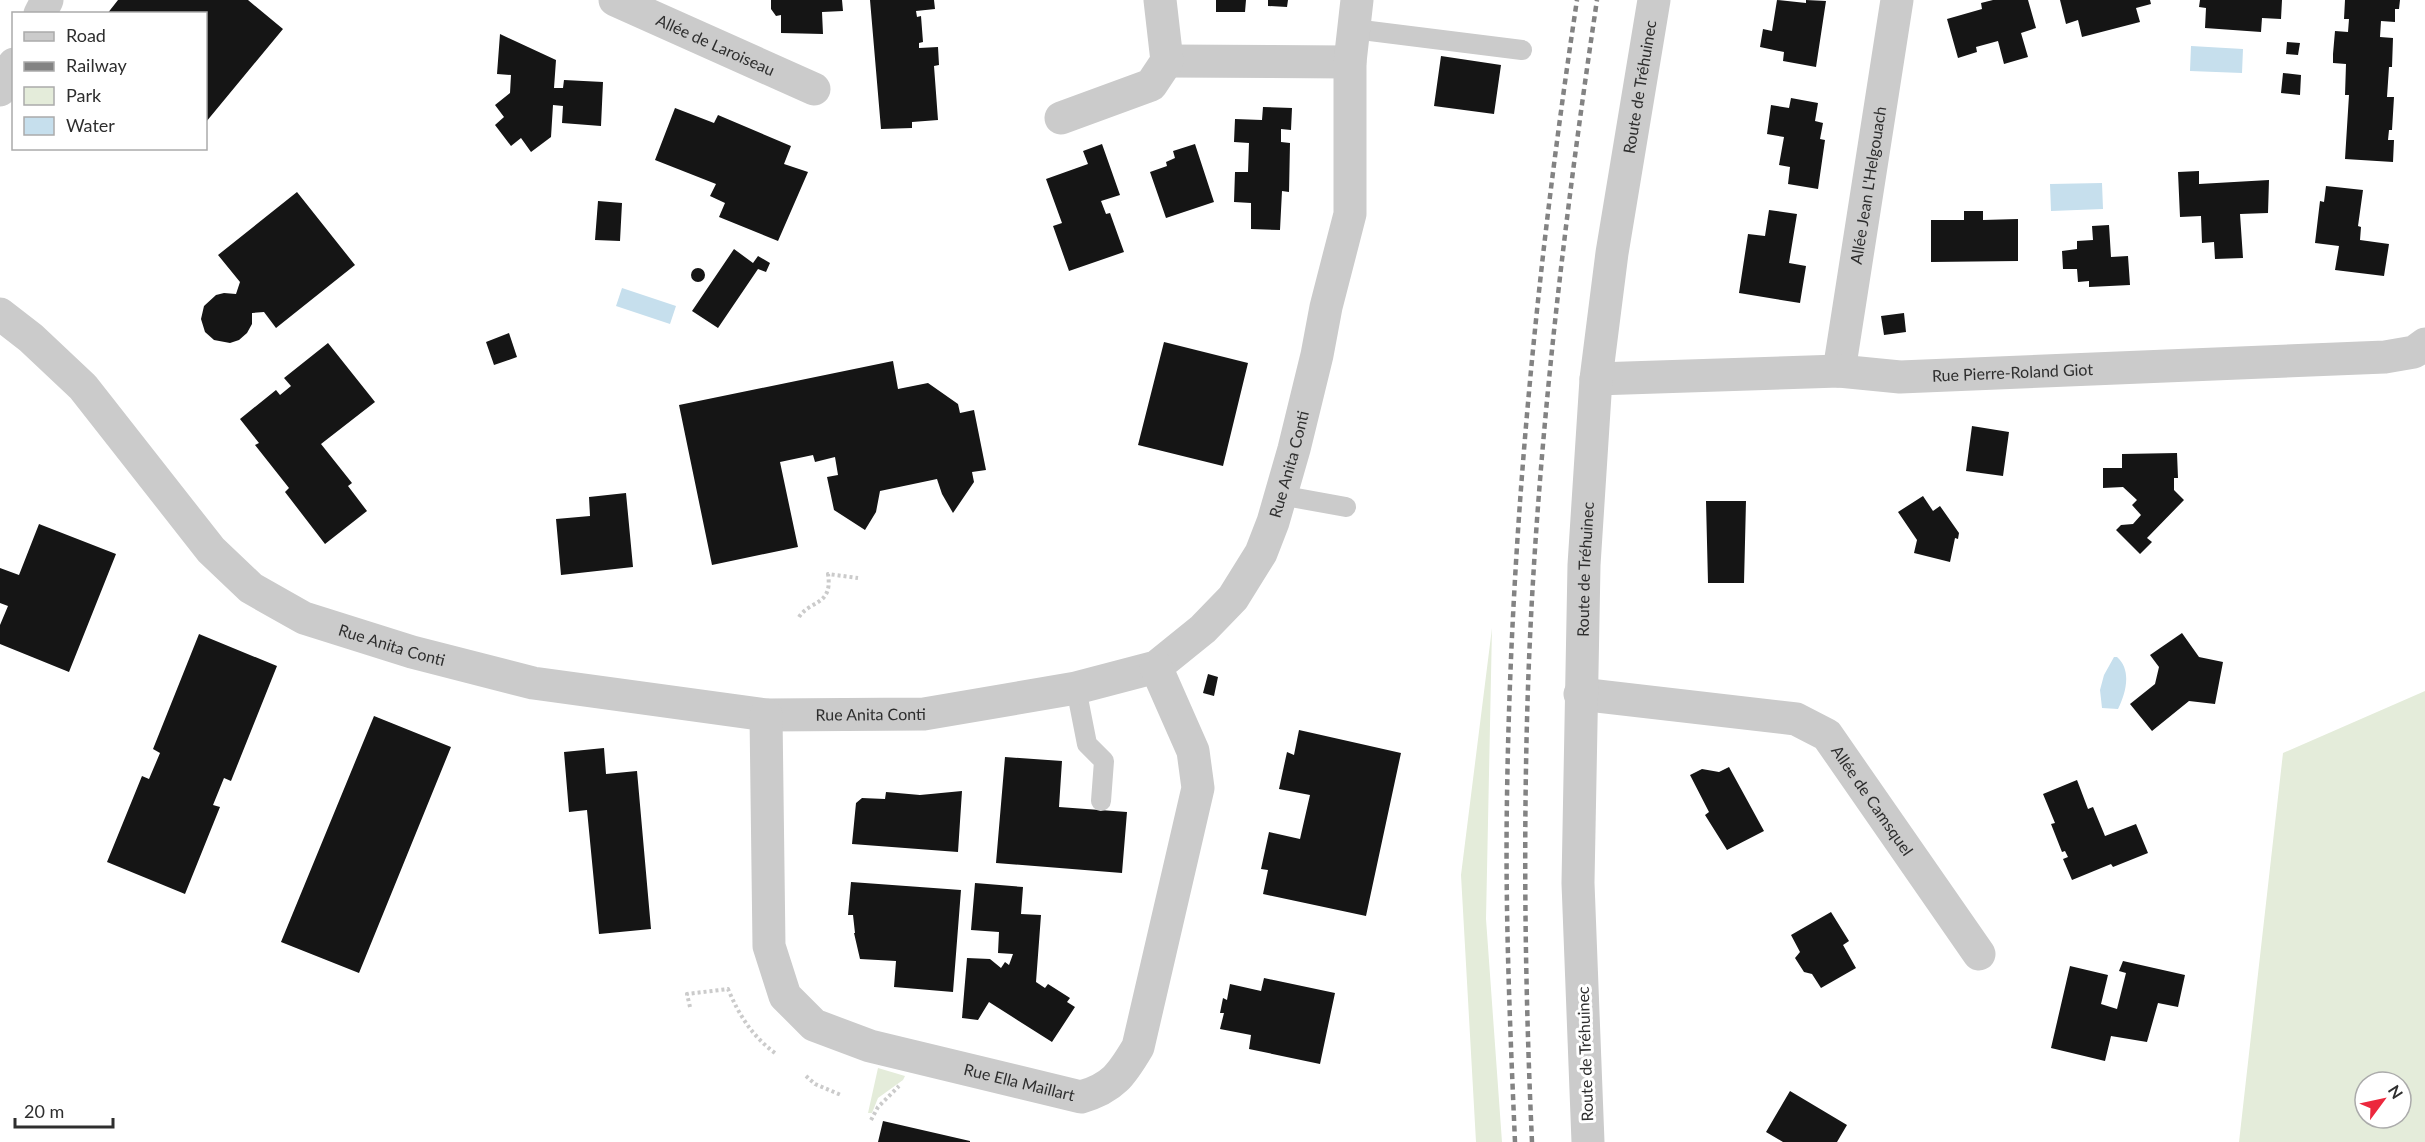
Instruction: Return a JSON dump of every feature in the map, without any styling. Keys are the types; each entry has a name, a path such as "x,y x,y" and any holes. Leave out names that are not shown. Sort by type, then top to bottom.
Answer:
{"street":[{"name":"Allée de Laroiseau","path":"615,0 814,89"},
{"path":"1061,118 1151,85 1167,61 1160,0"},
{"name":"Route de Tréhuinec","path":"1588,1142 1578,883 1584,565 1596,379 1612,253 1654,0"},
{"name":"Allée Jean L'Helgouach","path":"1839,371 1896,0"},
{"name":"Rue Anita Conti","path":"0,314 31,338 83,387 211,550 251,588 304,618 412,652 533,683 766,715 924,714 1076,688 1156,667 1203,629 1233,598 1261,553 1280,495 1311,381 1326,307 1350,214 1350,62 1355,14"},
{"path":"1167,61 1350,62"},
{"path":"0,90 12,68"},
{"name":"Rue Pierre-Roland Giot","path":"1596,379 1839,371 1900,378 2385,357 2414,352 2425,344"},
{"name":"Rue Ella Maillart","path":"766,715 769,946 785,996 814,1025 870,1046 1081,1096 1098,1092 1112,1083 1138,1047 1198,788 1193,751 1156,667"},
{"name":"Allée de Camsquel","path":"1580,694 1796,719 1827,735 1979,954"}],"lane":[{"path":"1355,14 1521,50"},
{"path":"1280,495 1346,507"},
{"path":"1076,688 1087,744 1104,760 1101,801"}],"path":[{"path":"800,617 824,597 828,590 828,574 858,578"},
{"path":"690,1006 687,994 728,989 749,1029 775,1053"},
{"path":"806,1076 815,1084 841,1095"},
{"path":"871,1120 878,1107 904,1082"}],"green space":[{"path":"1492,628 1486,919 1502,1142 1476,1142 1461,875"},
{"path":"2425,691 2425,1142 2239,1142 2283,753"},
{"path":"878,1068 905,1076 903,1080 878,1098 872,1113 868,1113"}],"water":[{"path":"2191,46 2243,49 2242,73 2190,71"},
{"path":"2102,183 2103,209 2051,211 2050,184"},
{"path":"622,288 676,306 670,324 616,306"},
{"path":"2114,657 2122,662 2125,668 2125,689 2118,709 2102,708 2100,690 2104,675"}],"building":[{"path":"118,0 248,0 283,29 207,121 207,12 109,12"},
{"path":"771,0 842,0 843,11 822,12 823,34 781,33 781,15 776,16 771,9"},
{"path":"870,0 934,0 935,9 916,11 917,17 921,16 923,42 919,43 919,48 938,47 939,65 934,66 938,120 912,122 912,128 881,129"},
{"path":"1216,0 1246,0 1245,12 1216,12"},
{"path":"1268,0 1288,0 1287,7 1268,6"},
{"path":"1777,0 1806,3 1806,0 1826,1 1816,67 1783,61 1784,52 1760,47 1763,29 1772,31"},
{"path":"1993,0 2028,0 2036,28 2021,33 2028,57 2004,64 1998,41 1976,47 1977,52 1958,58 1947,19 1982,9 1981,3"},
{"path":"2060,0 2150,0 2151,4 2136,8 2140,22 2082,37 2078,20 2066,24"},
{"path":"2200,0 2282,0 2281,19 2262,18 2261,32 2205,28 2206,8 2199,7"},
{"path":"2345,0 2400,0 2399,9 2395,9 2395,22 2381,21 2380,37 2393,38 2392,67 2389,67 2387,97 2394,97 2392,130 2389,130 2388,140 2394,140 2393,162 2345,159 2349,95 2345,95 2346,64 2333,63 2333,54 2335,31 2348,32 2349,19 2344,19"},
{"path":"500,34 556,60 554,88 563,88 564,80 603,82 601,126 562,123 563,106 553,105 551,137 531,152 521,138 511,146 495,125 504,117 495,105 510,93 511,75 497,74"},
{"path":"2287,42 2300,43 2298,55 2286,54"},
{"path":"1441,56 1501,65 1494,114 1434,106"},
{"path":"2283,73 2301,75 2300,95 2281,93"},
{"path":"1791,98 1818,103 1815,121 1823,123 1820,139 1825,140 1818,189 1788,184 1790,167 1779,165 1784,137 1767,134 1771,105 1789,108"},
{"path":"1263,107 1292,108 1291,130 1281,129 1281,142 1290,143 1289,192 1282,191 1280,230 1251,229 1251,203 1234,202 1235,172 1248,172 1249,143 1234,142 1235,119 1262,120"},
{"path":"675,108 714,123 718,115 791,146 784,164 808,172 778,241 719,217 725,203 710,196 716,184 655,160"},
{"path":"1102,144 1120,195 1101,201 1106,214 1110,213 1124,252 1069,271 1053,226 1062,223 1046,179 1088,164 1083,151"},
{"path":"1195,144 1214,202 1166,218 1150,172 1167,166 1166,162 1175,158 1173,151"},
{"path":"2199,171 2199,184 2269,180 2268,213 2240,214 2243,258 2215,259 2214,242 2202,243 2201,216 2180,217 2178,172"},
{"path":"2326,186 2363,190 2358,226 2361,227 2360,240 2389,244 2384,276 2335,270 2339,246 2315,243 2320,201 2324,202"},
{"path":"297,192 355,265 276,328 264,312 252,313 252,324 239,340 230,343 214,340 205,332 201,319 204,306 216,295 236,294 240,282 218,255"},
{"path":"598,201 622,203 620,241 595,240"},
{"path":"1769,210 1797,214 1789,263 1806,266 1800,303 1739,293 1748,234 1765,236"},
{"path":"1964,211 1983,211 1983,220 2018,219 2018,261 1931,262 1931,220 1964,220"},
{"path":"2109,225 2111,257 2128,256 2130,285 2089,287 2089,281 2078,282 2077,269 2063,269 2062,251 2077,249 2077,241 2093,240 2092,226"},
{"path":"734,249 753,263 758,256 770,263 766,272 758,269 718,328 692,311"},
{"path":"698,268 703,270 705,275 703,280 698,282 693,280 691,275 693,270"},
{"path":"1904,313 1906,332 1884,335 1881,316"},
{"path":"509,333 517,357 494,365 486,342"},
{"path":"1164,342 1248,363 1223,466 1138,445"},
{"path":"328,343 375,402 321,444 352,483 348,486 367,511 325,544 285,492 289,488 255,445 259,443 240,419 276,390 280,395 291,386 284,378"},
{"path":"893,361 898,389 928,383 958,404 960,413 974,410 986,470 972,472 974,482 953,513 942,494 937,479 880,491 876,512 865,530 834,510 827,477 838,475 835,457 815,462 813,455 780,462 798,547 712,565 679,405"},
{"path":"1972,426 2009,432 2003,476 1966,471"},
{"path":"2177,453 2178,478 2174,478 2174,490 2184,500 2147,538 2152,542 2140,554 2116,530 2121,525 2133,524 2141,515 2132,505 2137,500 2123,487 2103,488 2103,468 2122,468 2122,454"},
{"path":"626,493 633,567 561,575 556,519 590,516 589,497"},
{"path":"1923,496 1933,511 1940,506 1959,533 1958,539 1955,538 1950,562 1914,553 1917,540 1898,512"},
{"path":"1706,501 1746,501 1744,583 1708,583"},
{"path":"39,524 116,554 69,672 0,644 0,625 8,606 0,603 0,568 19,575"},
{"path":"2182,633 2199,657 2223,662 2215,704 2189,701 2152,731 2130,704 2155,684 2159,667 2150,655"},
{"path":"199,634 277,666 231,781 224,778 213,805 220,807 185,894 107,862 142,776 149,779 160,753 153,749"},
{"path":"1208,674 1218,677 1214,696 1203,693"},
{"path":"374,716 451,747 359,973 281,942"},
{"path":"1299,730 1401,753 1366,916 1263,894 1268,870 1261,869 1269,832 1300,839 1310,795 1279,789 1287,752 1294,755"},
{"path":"604,748 606,774 637,771 651,929 599,934 587,810 569,812 564,752"},
{"path":"1005,757 1062,761 1059,807 1127,812 1122,873 996,863"},
{"path":"1729,767 1764,831 1727,850 1705,815 1709,812 1690,775 1702,769 1719,772"},
{"path":"2077,780 2088,809 2093,807 2105,836 2136,824 2148,853 2113,867 2111,864 2072,880 2063,859 2068,857 2065,851 2062,852 2051,824 2055,823 2043,794"},
{"path":"962,791 958,852 852,844 856,803 862,798 885,799 886,792 920,795"},
{"path":"851,882 961,890 953,992 894,987 896,961 860,959 854,933 853,915 848,915"},
{"path":"975,883 1023,887 1021,914 1041,915 1036,982 1045,988 1048,984 1070,998 1067,1002 1075,1007 1052,1042 989,1002 978,1020 962,1018 967,958 990,959 1001,968 1005,962 1009,965 1013,954 998,953 999,932 971,930"},
{"path":"1831,912 1849,941 1843,945 1856,968 1821,988 1812,974 1804,972 1795,958 1800,952 1791,935"},
{"path":"2123,961 2185,975 2178,1007 2158,1003 2147,1042 2111,1036 2105,1061 2051,1048 2070,966 2108,975 2101,1004 2117,1009 2126,973 2119,971"},
{"path":"1264,978 1335,993 1320,1064 1249,1049 1251,1035 1220,1029 1224,1013 1220,1013 1223,998 1227,1000 1230,984 1261,991"},
{"path":"1790,1091 1847,1125 1837,1142 1783,1142 1766,1132"},
{"path":"883,1121 970,1141 970,1142 878,1142"}],"railway":[{"path":"1515,1142 1507,883 1507,797 1514,597 1528,397 1538,298 1577,0"},
{"path":"1532,1142 1525,858 1526,744 1532,601 1544,429 1562,257 1597,0"}]}
